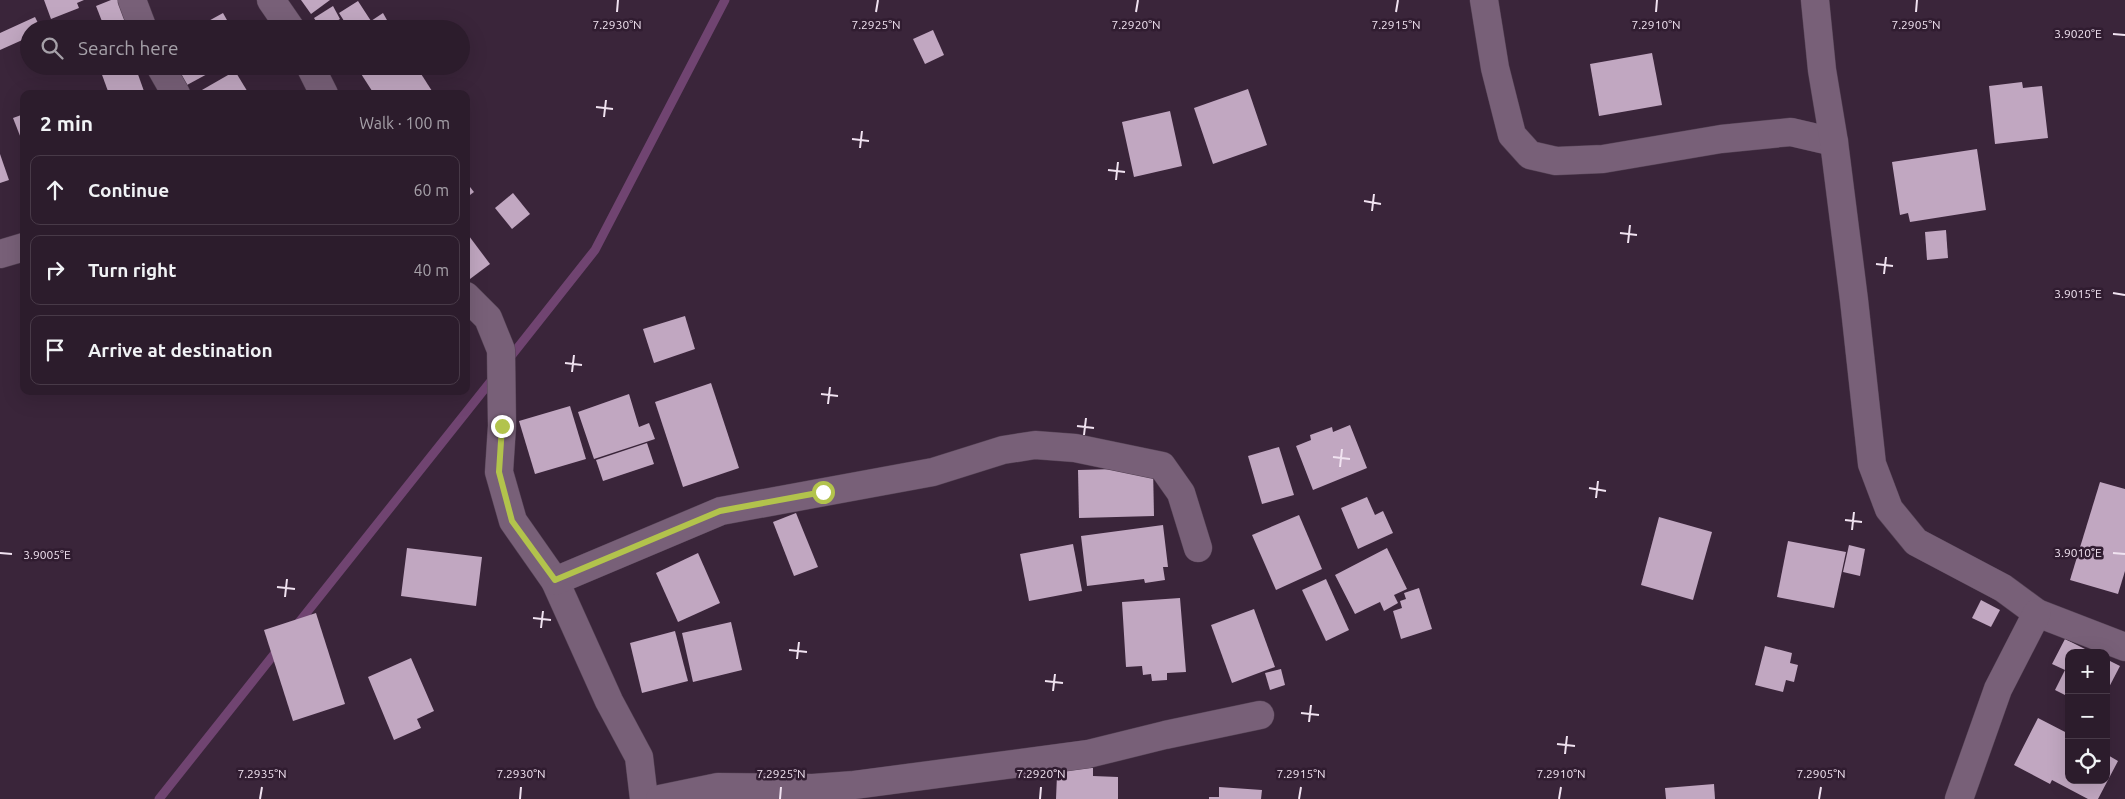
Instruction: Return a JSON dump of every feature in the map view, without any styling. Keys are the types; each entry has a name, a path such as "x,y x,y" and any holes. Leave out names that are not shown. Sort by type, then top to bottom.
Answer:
{"street":[{"path":"132,0 140,20"},
{"path":"271,0 285,20"},
{"path":"1484,0 1495,68 1512,135 1530,155 1556,161 1602,159 1721,139 1791,132 1834,142"},
{"path":"1815,0 1822,70 1834,142 1872,464 1888,509 1916,542 2002,588 2037,612 2125,647"},
{"path":"165,75 174,90"},
{"path":"314,75 322,90"},
{"path":"0,254 20,248"},
{"path":"470,300 488,318 501,350 502,426 499,472 512,521 555,580 609,701 640,757 644,799"},
{"path":"555,580 720,511 933,472 1004,450 1035,445 1075,448 1162,466 1181,493 1198,548"},
{"path":"1958,799 1998,689 2037,612"},
{"path":"660,799 718,787 813,788 854,785 1088,754 1165,735 1260,715"}],"building":[{"path":"44,0 84,0 77,3 79,8 51,19"},
{"path":"111,0 119,0 127,20 101,20 96,6"},
{"path":"301,0 330,0 311,14"},
{"path":"358,1 370,20 343,20 339,13"},
{"path":"333,6 340,19 315,20 314,18"},
{"path":"223,13 227,20 210,20"},
{"path":"383,13 387,20 372,20"},
{"path":"20,24 20,41 0,50 0,33"},
{"path":"933,30 944,55 925,64 913,39"},
{"path":"1652,53 1662,105 1599,116 1590,64"},
{"path":"102,75 138,75 144,90 108,90"},
{"path":"181,75 205,75 187,85"},
{"path":"228,75 237,75 247,90 202,90"},
{"path":"362,75 422,75 431,90 371,90"},
{"path":"2022,82 2023,88 2042,86 2048,138 1995,144 1989,86"},
{"path":"1248,89 1267,145 1213,164 1194,108"},
{"path":"1170,111 1182,166 1134,177 1122,122"},
{"path":"20,115 20,136 13,118"},
{"path":"1977,149 1986,210 1910,222 1908,213 1900,215 1892,162"},
{"path":"0,154 9,180 0,183"},
{"path":"470,187 474,192 470,195"},
{"path":"513,193 530,214 512,229 495,208"},
{"path":"1946,230 1948,258 1927,260 1925,232"},
{"path":"470,237 490,264 470,279"},
{"path":"685,316 695,349 654,363 643,329"},
{"path":"711,383 739,468 683,487 655,402"},
{"path":"629,394 639,427 649,423 655,439 594,459 578,412"},
{"path":"570,406 586,459 535,474 519,421"},
{"path":"1350,425 1367,468 1313,490 1296,446 1311,440 1310,435 1332,427 1333,432"},
{"path":"647,443 654,464 603,481 596,460"},
{"path":"1279,447 1294,495 1262,504 1248,456"},
{"path":"1153,468 1154,516 1079,518 1078,470"},
{"path":"2100,482 2125,489 2125,571 2118,594 2070,580"},
{"path":"1367,497 1375,515 1383,511 1393,533 1358,549 1341,508"},
{"path":"796,513 818,567 794,576 773,522"},
{"path":"1299,515 1322,569 1276,590 1252,535"},
{"path":"1659,517 1712,532 1693,600 1641,585"},
{"path":"1163,525 1168,567 1163,567 1165,580 1145,583 1144,579 1087,586 1081,536"},
{"path":"1788,541 1846,552 1834,608 1777,597"},
{"path":"1073,544 1082,591 1029,601 1020,554"},
{"path":"1849,545 1865,549 1860,576 1843,572"},
{"path":"407,548 482,557 476,606 401,596"},
{"path":"1387,548 1407,589 1394,595 1398,603 1384,611 1380,602 1355,614 1335,575"},
{"path":"698,553 720,603 678,622 656,573"},
{"path":"1326,579 1349,630 1326,641 1302,590"},
{"path":"1419,588 1432,629 1401,639 1393,611 1402,608 1400,601 1406,599 1404,593"},
{"path":"1180,598 1186,672 1167,673 1167,680 1152,681 1151,674 1143,675 1142,666 1126,667 1122,602"},
{"path":"1981,600 2000,610 1991,627 1972,618"},
{"path":"1254,609 1275,667 1232,683 1211,625"},
{"path":"316,613 345,704 293,721 264,630"},
{"path":"731,622 742,670 693,682 682,633"},
{"path":"675,631 688,681 642,693 630,643"},
{"path":"2065,639 2085,649 2065,649 2065,670 2052,664"},
{"path":"1765,646 1792,653 1790,663 1798,665 1794,682 1786,680 1783,692 1755,685"},
{"path":"411,658 434,711 417,719 421,728 394,740 368,677"},
{"path":"2110,661 2120,666 2110,685"},
{"path":"1281,669 1285,685 1270,690 1265,673"},
{"path":"2065,670 2065,695 2055,690"},
{"path":"2038,718 2065,732 2065,784 2106,784 2098,799 2088,799 2052,780 2050,784 2014,765"},
{"path":"2110,756 2118,761 2110,776"},
{"path":"1063,767 1093,768 1093,776 1118,777 1118,799 1056,799 1057,775 1063,775"},
{"path":"1714,784 1715,799 1666,799 1665,788"},
{"path":"1219,787 1262,790 1261,799 1209,799 1209,797 1219,797"}],"waterway":[{"path":"508,360 595,250 725,0"},
{"path":"296,626 495,376"},
{"path":"159,799 279,648"}],"route":[{"path":"502,426 499,472 512,521 555,580 720,511 823,492"}]}
